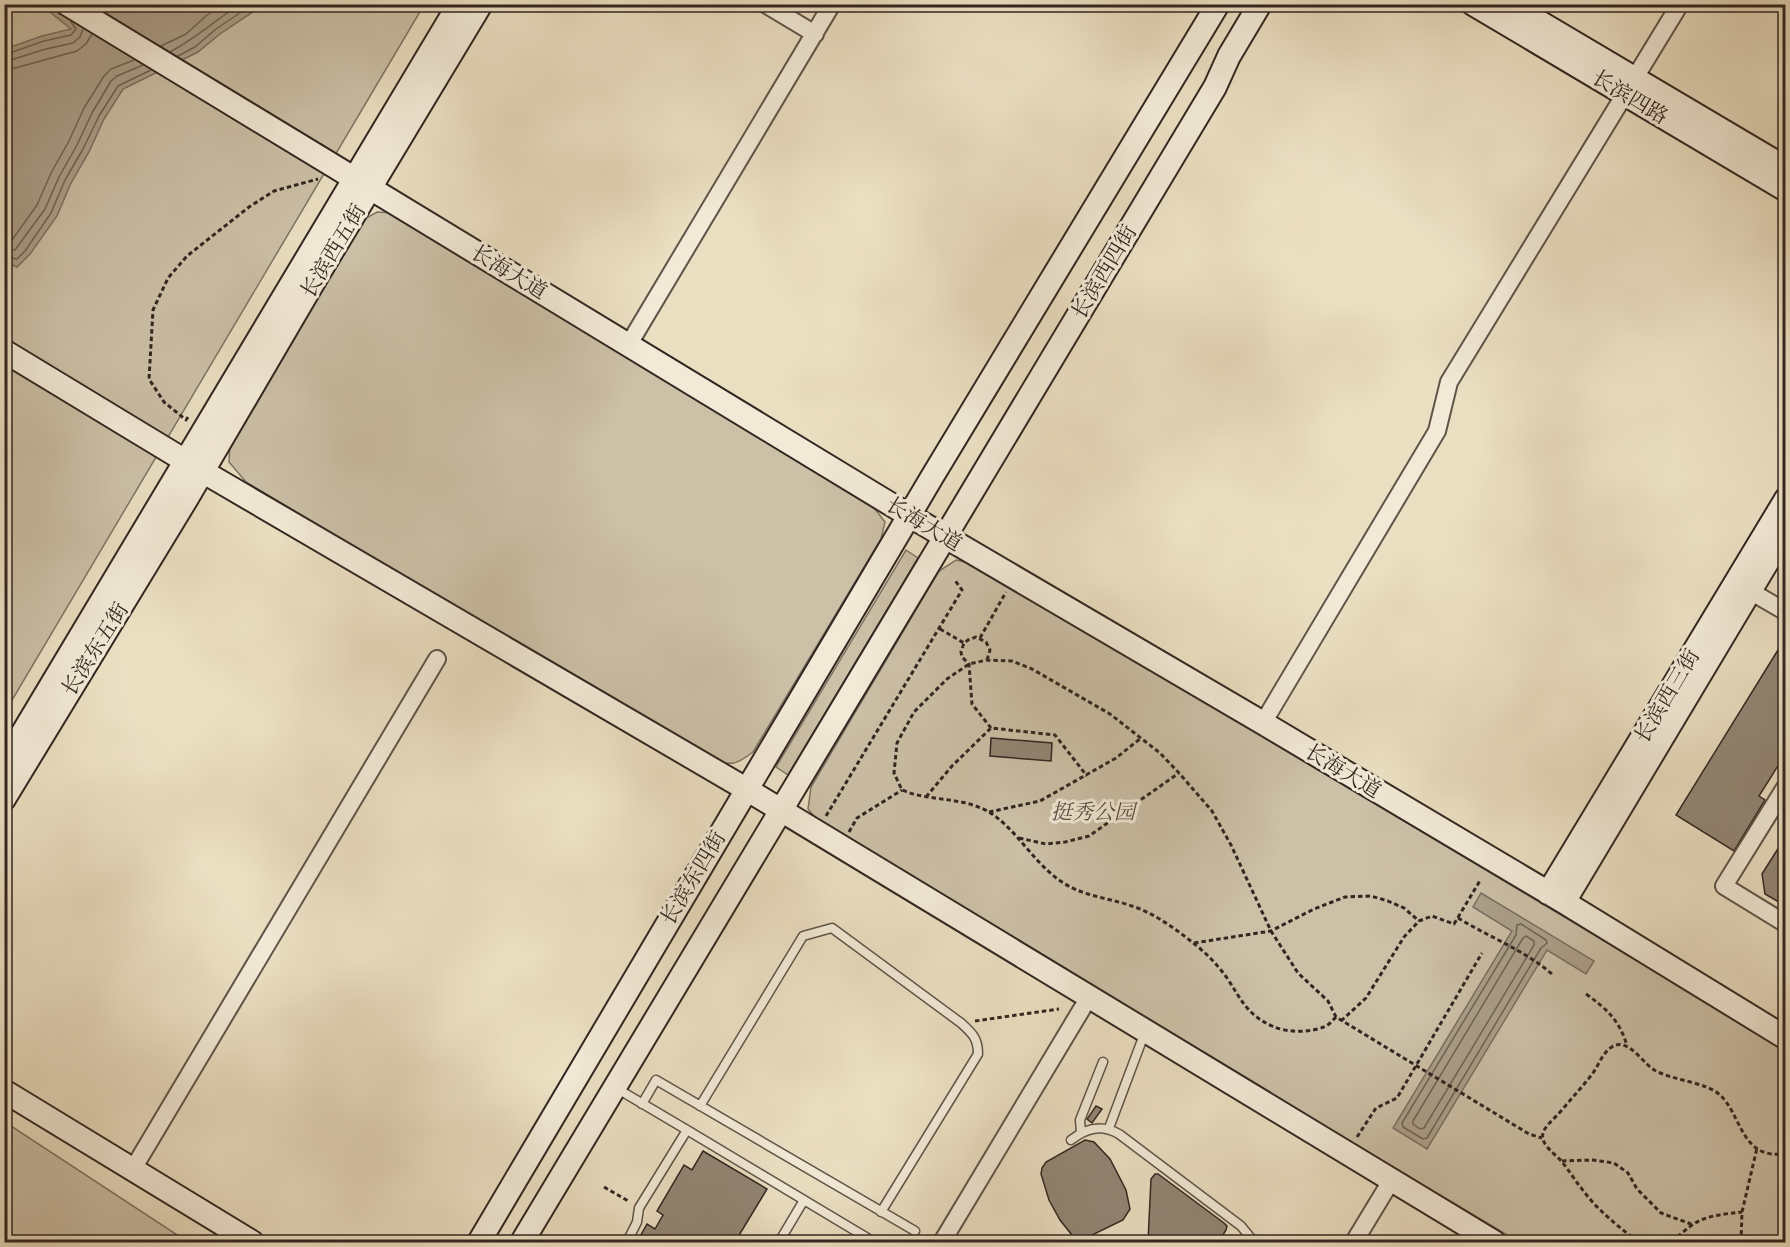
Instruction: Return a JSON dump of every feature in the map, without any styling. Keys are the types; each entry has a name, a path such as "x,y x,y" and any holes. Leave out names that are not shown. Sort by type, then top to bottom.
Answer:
{"main road":[{"name":"长海大道","path":"67,4 944,537 1556,897 1785,1038"},
{"name":"长滨西五街","path":"363,184 374,143 459,4"},
{"name":"长滨西五街","path":"178,495 363,184 481,4"},
{"name":"长滨西四街","path":"910,516 1218,4"},
{"name":"长滨西四街","path":"944,537 1215,87 1229,56 1260,4"},
{"name":"长滨四路","path":"1473,4 1785,168"},
{"name":"长滨四路","path":"1509,4 1785,190"},
{"path":"4,351 194,466 746,789 1494,1242"},
{"name":"长滨东五街","path":"4,764 178,495"},
{"name":"长滨东五街","path":"4,799 178,495"},
{"name":"长滨西三街","path":"1556,897 1785,499"},
{"name":"长滨东四街","path":"479,1242 910,516"},
{"name":"长滨西三街","path":"1556,897 1750,591 1785,531"},
{"name":"长滨东四街","path":"522,1242 944,537"},
{"path":"4,1091 252,1242"}],"street":[{"path":"765,4 814,34"},
{"path":"628,344 832,4"},
{"path":"1263,723 1437,431 1449,382 1680,4"},
{"path":"1750,591 1785,612"},
{"path":"133,1169 437,659"},
{"path":"1785,786 1724,886 1785,924"},
{"path":"942,1242 1089,997"},
{"path":"1354,1242 1391,1180"}],"lane":[{"path":"700,1106 803,936 832,928 961,1023 975,1035 978,1044 978,1054 881,1212"},
{"path":"1109,1128 1145,1031"},
{"path":"1081,1132 1080,1120 1103,1062"},
{"path":"642,1104 657,1080 915,1231"},
{"path":"615,1088 874,1242"},
{"path":"1071,1140 1081,1132 1109,1128 1241,1226 1254,1242"},
{"path":"627,1242 637,1222 639,1208 687,1130"},
{"path":"778,1242 804,1200"}],"path":[{"path":"186,420 164,402 149,379 153,310 168,278 195,250 249,207 274,191 318,178 325,183"},
{"path":"980,638 1014,577"},
{"path":"824,819 962,590 954,579"},
{"path":"939,629 964,643"},
{"path":"987,660 988,646 980,638 972,638 964,643 962,657 969,664 972,704 991,728 1055,735 1087,776"},
{"path":"1336,1017 1327,1026 1311,1030 1293,1031 1275,1028 1258,1019 1244,1006 1225,975 1194,943 1152,914 1130,905 1091,896 1065,884 1040,865 1019,838 989,812 965,802 939,797 918,797 902,790 894,773 897,744 914,712 946,679 969,664 987,660 1012,661 1032,669 1110,714 1160,753 1212,811 1231,845 1271,931 1298,973 1328,1001 1336,1017 1528,1134 1542,1138"},
{"path":"926,797 952,766 991,728"},
{"path":"989,812 1040,801 1116,758 1141,738"},
{"path":"1019,838 1046,844 1089,836 1179,773"},
{"path":"847,836 858,818 902,790"},
{"path":"1341,1020 1366,998 1404,937 1419,921 1432,916 1454,924 1481,879"},
{"path":"1194,943 1271,931 1314,909 1345,897 1371,896 1388,901 1404,908 1419,921"},
{"path":"1458,918 1544,966 1552,974"},
{"path":"1346,1154 1376,1108 1397,1098 1482,953"},
{"path":"1586,994 1606,1007 1623,1031 1627,1046 1654,1070 1675,1080 1702,1086 1718,1093 1729,1105 1748,1140 1768,1154 1785,1154"},
{"path":"961,1023 1059,1009"},
{"path":"1627,1046 1617,1045 1608,1050 1594,1072 1545,1127 1542,1138 1544,1145 1562,1161 1582,1191 1610,1220 1638,1242"},
{"path":"1741,1242 1742,1212 1757,1148"},
{"path":"1562,1161 1593,1160 1614,1163 1628,1173 1637,1189 1661,1212 1691,1224"},
{"path":"604,1187 639,1208"},
{"path":"1672,1242 1691,1224 1712,1215 1742,1212"}],"green space":[{"path":"5,5 424,5 5,712"},
{"path":"377,212 393,213 871,504 885,522 881,539 753,752 747,757 732,763 709,758 246,482 229,462 230,441 361,221"},
{"path":"906,550 918,558 788,775 776,767"},
{"name":"挺秀公园","path":"956,560 974,564 1785,1049 1785,1242 1519,1242 823,827 808,809 811,787 939,571"},
{"path":"5,1122 188,1242 5,1242"}],"water":[{"path":"41,5 263,5 198,52 123,89 104,119 57,216 30,254 17,267 5,262 5,49 71,29"},
{"path":"1481,893 1594,961 1586,974 1547,950 1427,1149 1393,1128 1512,931 1473,907"}],"building":[{"path":"1786,637 1786,753 1759,796 1765,800 1734,851 1676,815"},
{"path":"991,738 1052,743 1051,761 990,756"},
{"path":"1786,836 1786,906 1765,894 1762,874"},
{"path":"1786,836 1786,906 1765,894 1762,874"},
{"path":"1096,1106 1102,1109 1092,1123 1087,1119"},
{"path":"1085,1140 1094,1142 1110,1159 1126,1190 1130,1209 1123,1220 1084,1239 1072,1235 1060,1220 1049,1200 1041,1174 1046,1162"},
{"path":"703,1151 767,1189 735,1242 637,1242 647,1224 655,1229 663,1215 657,1211 684,1165 692,1170"},
{"path":"1155,1174 1227,1226 1220,1240 1215,1242 1148,1242 1151,1179"}]}
